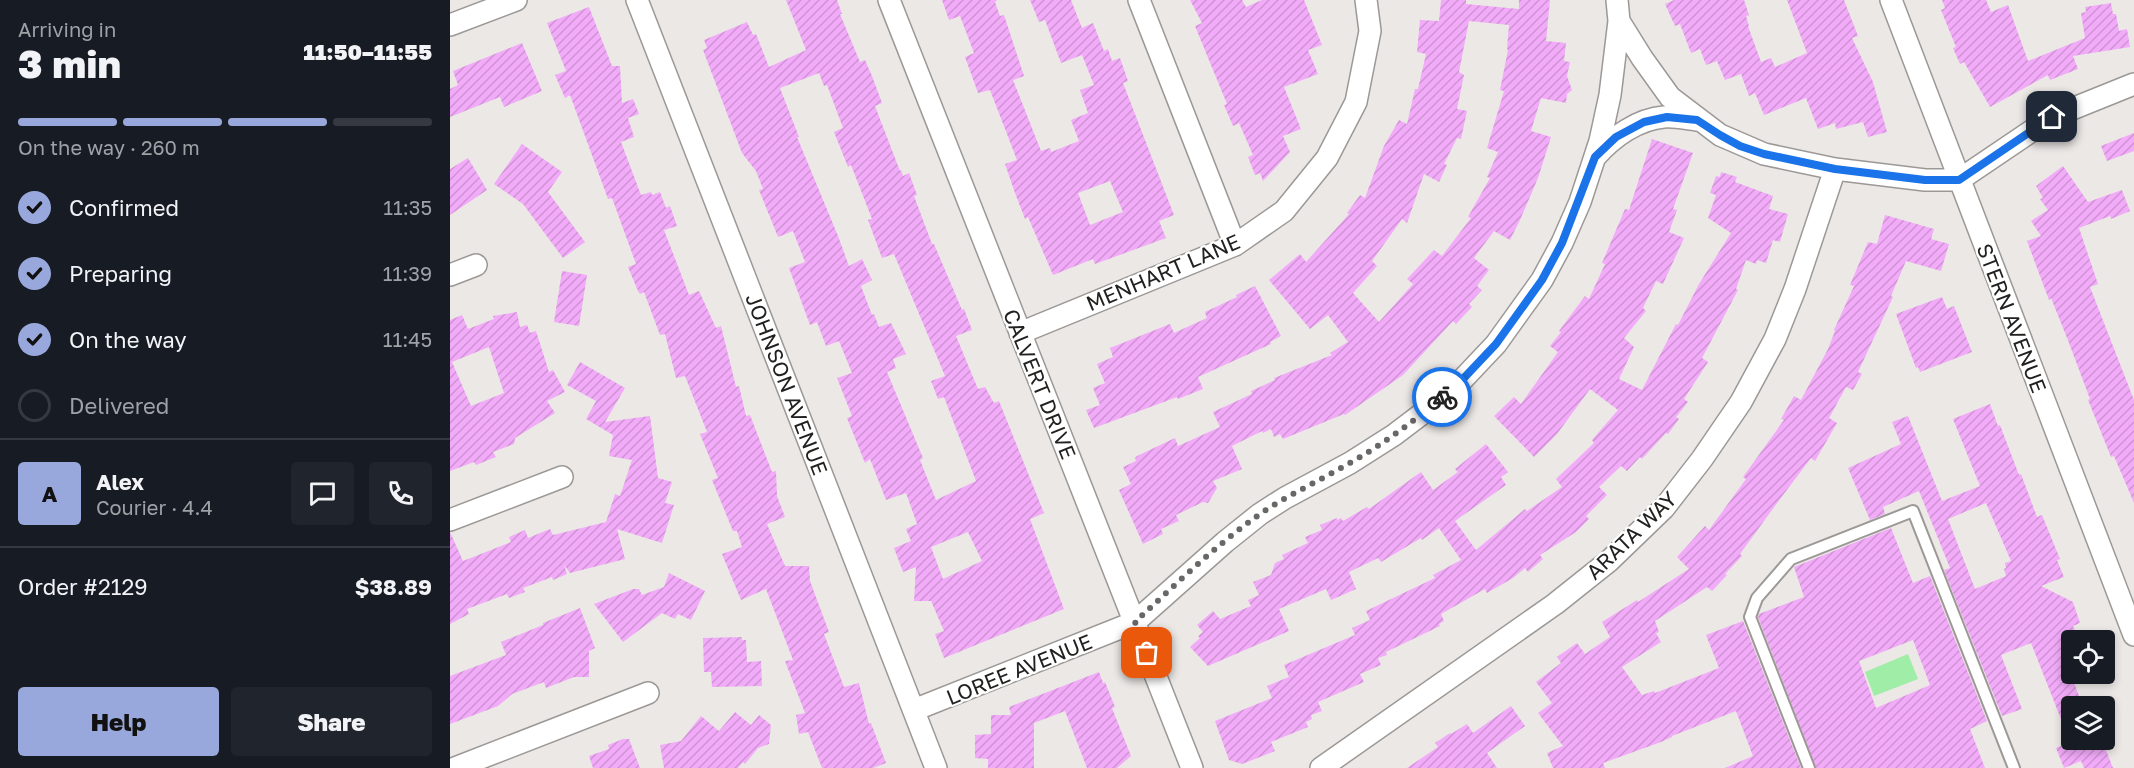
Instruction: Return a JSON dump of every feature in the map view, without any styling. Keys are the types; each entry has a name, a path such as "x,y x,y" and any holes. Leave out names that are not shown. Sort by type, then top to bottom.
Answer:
{"street":[{"path":"450,25 516,0"},
{"name":"JOHNSON AVENUE","path":"637,0 936,768"},
{"name":"CALVERT DRIVE","path":"889,0 1192,768"},
{"path":"1139,0 1235,245"},
{"name":"MENHART LANE","path":"1020,333 1235,245 1284,211 1328,158 1356,102 1370,32 1366,0"},
{"name":"STERN AVENUE","path":"1891,0 2134,634"},
{"name":"LOREE AVENUE","path":"914,710 1135,622 1260,514 1394,435 1462,380 1496,344 1542,280 1562,243 1595,157 1610,96 1618,10"},
{"name":"LOREE AVENUE","path":"1618,10 1642,58 1670,97 1697,120 1740,146 1764,154 1835,169 1925,180 1959,180"},
{"path":"1959,180 2052,117 2134,84"},
{"name":"LOREE AVENUE","path":"1595,157 1616,137 1644,122 1667,117 1697,120"},
{"name":"ARATA WAY","path":"1321,768 1556,604 1609,561 1664,508 1702,459 1741,402 1775,339 1795,289 1835,169"},
{"path":"450,275 476,265"},
{"path":"450,520 562,477"},
{"path":"455,768 648,693"}],"lane":[{"path":"1809,768 1750,617 1757,598 1791,559 1913,511 2014,768"}],"green space":[{"path":"1908,654 1918,679 1874,696 1865,672"}],"building":[{"path":"786,0 837,0 842,14 840,14 860,62 865,60 882,103 875,106 900,171 903,176 909,173 917,195 914,196 932,244 934,244 972,330 956,336 978,389 985,387 994,403 999,401 1044,513 1030,519 1064,609 944,658 935,634 944,631 931,601 914,601 916,567 903,572 894,548 911,541 906,529 917,524 906,493 886,500 870,459 865,463 847,418 852,416 837,378 852,373 839,341 826,346 817,322 810,325 789,268 805,262 793,231 778,237 759,190 763,189 756,171 742,153 703,50 707,48 704,40 747,22 753,35 756,34 769,67 806,50","holes":["819,73 824,86 827,85 843,128 834,132 848,167 851,165 872,219 868,220 882,258 894,254 945,376 931,381 938,399 944,397 976,481 936,500 920,460 923,458 887,372 896,368 893,359 906,354 891,323 879,327 874,314 872,315 861,286 872,280 862,259 849,266 797,137 799,137 780,88","968,532 982,561 943,579 931,547"]},
{"path":"942,0 997,0 995,2 1000,16 1004,15 1024,76 1013,80 1041,151 1050,148 1051,152 1079,141 1071,120 1088,113 1080,90 1094,85 1082,55 1061,63 1045,20 1039,22 1030,0 1071,0 1082,28 1093,23 1104,51 1108,49 1112,61 1120,58 1128,81 1123,83 1174,215 1159,221 1166,238 1095,264 1093,259 1053,275 1028,217 1025,219 1005,164 1017,160 990,90 978,93 965,57 974,53 960,16 949,20","holes":["1110,181 1123,212 1090,225 1078,193"]},
{"path":"1190,0 1242,0 1246,7 1262,0 1304,0 1322,45 1308,50 1318,74 1284,87 1301,129 1283,136 1290,152 1263,181 1260,173 1255,175 1248,157 1253,155 1239,123 1233,126 1224,105 1227,104 1195,26 1202,23"},
{"path":"1441,0 1466,0 1466,4 1519,9 1519,0 1550,0 1546,41 1566,43 1564,61 1570,62 1567,76 1572,90 1567,94 1566,103 1541,98 1531,131 1551,137 1538,178 1520,220 1510,240 1494,231 1474,258 1489,270 1477,286 1482,290 1469,304 1472,307 1456,324 1453,321 1403,375 1345,415 1283,439 1280,434 1274,437 1271,429 1232,446 1242,469 1213,481 1217,488 1208,503 1203,502 1176,515 1179,521 1161,529 1163,534 1143,544 1119,490 1131,484 1123,467 1136,461 1137,456 1175,438 1178,446 1220,427 1213,412 1252,394 1251,391 1275,380 1274,378 1332,355 1330,353 1348,342 1328,315 1310,329 1269,280 1300,254 1306,262 1349,214 1347,213 1360,195 1365,198 1384,146 1399,120 1407,124 1415,89 1418,89 1426,54 1417,52 1420,20 1439,21","holes":["1469,21 1509,25 1508,50 1500,90 1504,91 1487,148 1498,152 1487,177 1490,178 1468,217 1471,218 1442,256 1434,250 1407,279 1413,284 1379,322 1353,293 1377,266 1372,261 1402,219 1407,223 1424,174 1439,182 1447,165 1444,164 1457,138 1461,139 1467,111 1457,109 1464,75 1459,72"]},
{"path":"1674,0 1744,0 1749,15 1746,16 1748,26 1761,62 1771,58 1775,67 1807,53 1787,0 1844,0 1858,36 1852,38 1873,82 1887,132 1868,137 1863,122 1836,129 1835,123 1818,129 1806,98 1764,115 1755,93 1749,96 1741,74 1725,80 1717,61 1706,65 1700,49 1691,53 1680,24 1675,26 1665,4"},
{"path":"1942,0 1986,0 1991,12 2008,5 2028,61 2085,38 2081,13 2086,12 2085,7 2111,3 2119,31 2127,29 2130,47 2073,56 2078,69 2050,80 2048,75 1990,107 1964,62 1960,64 1953,48 1956,47 1941,10 1945,8"},
{"path":"589,7 612,66 620,66 622,103 633,99 639,114 628,118 634,137 621,142 641,195 660,192 666,208 670,206 677,226 664,230 689,295 699,291 716,328 721,326 736,387 739,386 746,416 750,415 772,472 776,471 777,496 785,517 767,524 785,566 809,566 810,581 829,632 824,634 844,687 859,683 869,724 871,723 886,763 873,768 822,768 808,732 799,734 796,715 805,713 785,661 793,660 766,589 741,600 722,554 742,547 737,531 733,531 712,480 718,478 700,434 707,432 685,376 676,378 665,334 660,335 644,292 640,294 638,291 628,267 636,264 612,198 608,199 570,95 565,98 555,75 566,71 547,23"},
{"path":"522,43 542,91 504,107 500,97 450,117 450,89 458,85 453,71"},
{"path":"2134,133 2134,151 2107,161 2101,146"},
{"path":"1652,139 1693,153 1673,209 1677,210 1669,232 1684,238 1663,284 1656,281 1643,308 1646,311 1624,338 1634,347 1619,379 1642,390 1676,324 1678,325 1699,284 1731,233 1708,218 1716,195 1710,193 1716,176 1720,177 1721,172 1737,177 1735,182 1773,196 1769,209 1788,214 1780,242 1773,240 1766,263 1757,260 1756,264 1746,260 1736,289 1738,290 1702,358 1708,362 1684,399 1688,402 1676,417 1679,419 1668,434 1666,433 1642,459 1640,457 1627,471 1621,466 1599,487 1607,495 1586,516 1589,519 1576,532 1540,555 1543,559 1528,572 1525,568 1487,593 1485,589 1441,614 1444,621 1439,624 1440,626 1386,652 1387,655 1378,658 1381,665 1360,674 1364,682 1318,702 1322,711 1311,715 1312,719 1306,722 1308,727 1271,742 1275,751 1242,764 1229,760 1215,721 1272,698 1267,686 1289,677 1284,665 1355,635 1352,628 1370,620 1366,611 1435,578 1433,575 1461,560 1439,528 1381,562 1378,558 1349,572 1356,589 1331,600 1326,589 1279,609 1289,631 1208,666 1190,647 1203,632 1197,625 1213,611 1220,619 1251,606 1248,600 1259,595 1253,582 1271,575 1275,563 1284,559 1282,555 1308,543 1305,537 1322,530 1320,525 1337,518 1343,521 1367,507 1369,509 1421,472 1433,490 1458,472 1455,469 1486,444 1508,472 1501,477 1506,485 1455,521 1476,550 1525,509 1527,511 1562,487 1556,479 1594,443 1592,440 1618,410 1590,389 1557,434 1534,457 1494,416 1514,397 1521,404 1558,352 1550,346 1561,332 1559,331 1585,296 1589,299 1605,264 1602,263 1625,209 1629,210"},
{"path":"522,144 562,172 548,192 585,242 563,258 523,204 494,184"},
{"path":"468,158 487,190 450,215 450,169"},
{"path":"2063,166 2088,202 2122,190 2130,211 2079,228 2098,284 2090,287 2134,400 2134,503 2114,456 2111,457 2088,400 2090,399 2069,343 2051,298 2049,300 2027,241 2041,236 2031,221 2048,210 2040,199 2043,198 2036,186"},
{"path":"1885,215 1934,229 1931,239 1949,244 1941,271 1906,261 1891,296 1893,297 1858,372 1862,374 1853,390 1846,387 1829,418 1837,423 1815,461 1811,458 1740,554 1742,556 1725,574 1727,575 1712,591 1707,587 1655,621 1659,632 1656,633 1661,642 1622,667 1642,695 1654,691 1655,693 1719,668 1706,635 1743,621 1801,768 1725,768 1753,756 1736,711 1603,763 1605,768 1553,768 1547,753 1563,746 1538,713 1552,703 1536,682 1561,663 1557,657 1577,643 1585,654 1610,637 1602,622 1689,569 1677,557 1705,526 1709,530 1746,479 1743,477 1784,420 1781,419 1794,396 1801,400 1828,349 1854,286 1850,285 1868,242 1877,244"},
{"path":"562,271 587,275 579,326 554,322"},
{"path":"1255,286 1281,336 1270,342 1271,344 1198,377 1203,389 1094,428 1086,410 1100,405 1093,388 1105,383 1097,364 1113,357 1110,348 1170,324 1174,333 1207,318 1205,312"},
{"path":"1942,297 1947,309 1954,306 1972,352 1920,372 1918,367 1916,368 1896,314"},
{"path":"517,312 520,327 527,325 530,333 536,331 549,372 553,370 565,392 547,401 555,413 515,438 514,444 493,452 496,457 476,465 474,462 450,471 450,320 462,315 468,329 494,319 493,316","holes":["489,347 504,393 471,406 452,362"]},
{"path":"580,362 625,388 605,422 650,416 658,478 672,482 665,503 674,505 662,543 617,529 625,559 570,573 564,565 567,574 523,588 525,592 509,598 507,594 467,609 469,614 450,624 450,532 463,561 511,542 509,537 525,530 528,538 550,529 553,535 606,522 615,494 620,496 632,460 609,456 613,435 586,419 596,401 567,385"},
{"path":"1990,404 2037,517 2042,515 2060,559 2057,560 2064,577 2041,586 2073,602 2080,623 2073,626 2075,630 2061,630 2061,684 2074,684 2079,696 2061,696 2061,719 2031,643 2001,655 2022,709 2002,716 1944,570 1950,568 1919,491 1883,507 1885,514 1870,520 1848,468 1901,444 1892,422 1908,416 1942,501 1980,486 1953,419","holes":["1986,503 2011,561 2005,563 2006,576 1975,589 1948,519"]},
{"path":"1891,528 1913,583 1930,576 1987,721 1970,729 1985,768 1816,768 1758,617 1759,614 1804,597 1794,567","holes":["1913,640 1930,685 1876,708 1859,661"]},
{"path":"669,573 705,591 691,620 678,614 675,619 662,613 623,642 594,604 633,589 639,589 642,595 664,587"},
{"path":"580,608 595,648 589,651 589,677 574,677 546,688 544,682 512,694 498,706 450,724 450,676 506,655 501,642"},
{"path":"742,637 742,640 746,640 747,662 761,661 762,686 712,687 711,672 704,672 703,638"},
{"path":"1099,672 1115,707 1112,708 1131,756 1117,768 1087,768 1065,711 1034,723 1034,768 988,768 988,759 975,758 975,735 991,734 991,715 1011,715 1009,707"},
{"path":"1511,706 1525,726 1487,753 1497,768 1407,768 1438,747 1435,743 1450,733 1467,724 1473,733"},
{"path":"735,712 751,725 759,715 771,725 769,744 758,748 745,764 743,762 738,768 664,768 660,745 681,741 701,716 719,731"},
{"path":"629,739 640,768 593,768 589,756 609,749 608,745"},
{"path":"2061,746 2061,750 2106,750 2113,768 2084,768 2081,761 2064,768 2056,748"}],"way so far":[{"path":"1147,653 1135,622 1225,542 1260,514 1285,498 1350,463 1394,435 1442,397"}],"route":[{"path":"1442,397 1462,380 1496,344 1542,280 1580,202 1595,157 1616,137 1644,122 1667,117 1697,120 1740,146 1764,154 1835,169 1925,180 1959,180 2052,117"}]}
